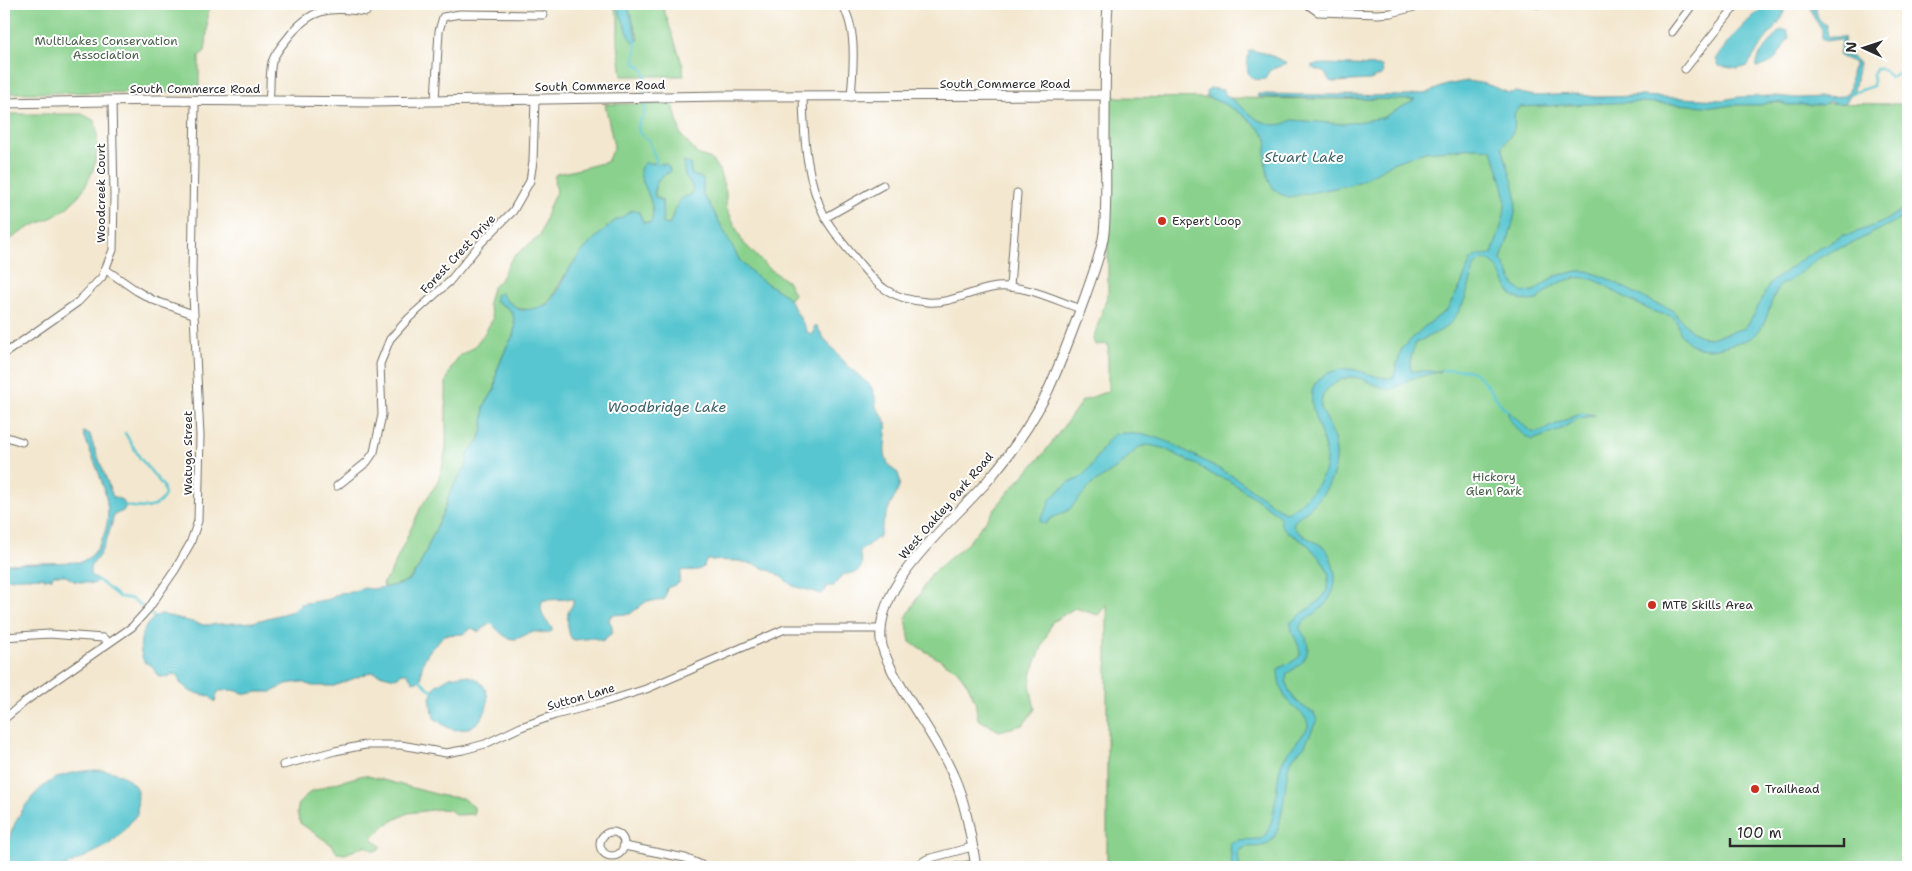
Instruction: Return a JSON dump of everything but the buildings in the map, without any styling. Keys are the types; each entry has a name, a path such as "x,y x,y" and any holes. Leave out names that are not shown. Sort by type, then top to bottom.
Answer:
{"street":[{"path":"841,4 848,16 851,27 854,64 851,97"},
{"path":"1105,95 1108,4"},
{"path":"1307,4 1318,12 1378,14 1403,11 1426,4"},
{"path":"1536,4 1561,4"},
{"path":"1672,32 1693,4"},
{"path":"1685,69 1737,4"},
{"path":"269,101 270,75 273,61 279,48 298,24 314,14 334,8 366,12"},
{"path":"435,100 439,30 442,16 460,14 543,15"},
{"name":"South Commerce Road","path":"4,103 1105,95"},
{"name":"West Oakley Park Road","path":"976,866 962,802 953,774 888,662 881,642 882,629 888,600 903,575 928,544 990,478 1026,430 1045,395 1068,344 1096,265 1103,235 1106,201 1105,95"},
{"path":"803,97 807,164 817,197 826,218 836,234 870,277 896,296 926,302 942,302 994,288 1010,287 1031,292 1080,309"},
{"name":"Forest Crest Drive","path":"337,486 367,462 374,452 382,415 380,364 390,339 409,318 449,282 480,244 513,211 530,181 533,161 535,99"},
{"name":"Woodcreek Court","path":"4,354 78,302 102,277 112,250 114,195 112,102"},
{"name":"Watuga Street","path":"4,719 35,694 132,626 149,608 176,570 190,544 198,521 200,436 193,314 195,102"},
{"path":"826,218 883,186"},
{"path":"1010,287 1017,193"},
{"path":"105,269 153,300 193,314"},
{"path":"4,436 22,442"},
{"name":"Sutton Lane","path":"283,765 335,751 365,746 401,745 446,753 463,750 485,744 522,727 556,715 646,689 785,629 882,629"},
{"path":"4,637 57,634 103,638 108,642"},
{"path":"624,846 685,858 706,867"},
{"path":"915,867 927,859 972,847"},
{"path":"955,867 976,866"}],"green space":[{"name":"MultiLakes Conservation Association","path":"4,4 210,4 205,51 199,56 199,92 4,93"},
{"path":"613,4 616,4 631,40 639,39 627,4 662,4 683,66 684,76 622,76 618,44 618,18"},
{"name":"Hickory Glen Park","path":"1108,97 1908,104 1908,867 1107,867 1107,604 1098,615 1075,608 1052,622 1032,672 1030,686 1035,709 1023,725 999,731 978,719 975,701 968,685 957,670 910,642 906,618 931,574 968,543 1010,490 1044,453 1082,401 1108,391 1108,344 1095,345 1093,339 1108,294"},
{"path":"605,104 673,104 681,135 697,154 711,159 719,170 726,192 726,206 742,241 766,266 788,282 794,294 790,299 756,277 740,261 703,195 703,183 699,177 691,174 690,164 686,177 693,187 692,194 677,205 670,224 664,225 662,220 662,200 655,197 655,188 659,179 670,172 666,164 651,163 640,174 652,206 653,212 650,223 643,222 641,217 631,210 621,219 616,220 580,256 552,298 539,308 517,308 495,301 508,308 513,314 515,327 513,336 497,370 495,389 484,406 483,429 479,441 469,452 466,466 451,490 418,569 406,582 384,588 383,582 389,576 421,507 437,483 442,468 446,448 446,383 450,370 459,356 473,348 493,319 488,303 492,288 500,280 512,258 540,236 549,207 557,190 554,182 555,175 607,162 614,146"},
{"path":"4,114 82,114 95,121 97,147 92,171 80,194 50,219 30,227 4,244"},
{"path":"364,775 443,796 462,798 474,807 474,814 456,815 450,810 440,809 408,813 387,824 372,838 381,846 380,849 374,851 365,846 345,854 337,853 332,845 300,823 297,813 299,803 309,793"}],"water":[{"path":"616,4 627,4 638,41 631,40"},
{"path":"1768,4 1786,4 1782,18 1747,66 1738,69 1719,66 1716,59 1733,36"},
{"name":"Stuart Lake","path":"1814,4 1820,4 1816,8 1817,14 1826,25 1828,37 1844,37 1845,46 1842,55 1852,57 1859,63 1854,90 1846,102 1839,104 1829,101 1822,105 1787,105 1779,102 1770,102 1761,105 1721,107 1638,102 1519,107 1514,114 1515,125 1513,132 1502,146 1514,187 1516,205 1513,224 1501,259 1515,286 1522,292 1534,291 1555,276 1588,271 1604,277 1656,304 1665,306 1673,311 1691,331 1702,337 1710,338 1745,328 1770,283 1806,256 1843,235 1881,223 1908,206 1908,212 1898,220 1853,243 1831,251 1816,260 1787,283 1781,284 1774,296 1764,324 1751,338 1708,349 1689,343 1681,335 1673,317 1646,308 1592,279 1577,278 1562,282 1552,287 1537,300 1527,301 1512,295 1501,274 1491,262 1479,261 1474,268 1461,308 1454,319 1441,330 1416,343 1413,350 1410,360 1411,371 1442,371 1410,379 1391,390 1356,377 1340,380 1330,387 1323,396 1321,406 1335,446 1334,472 1322,495 1298,518 1293,526 1304,536 1325,548 1335,572 1335,585 1323,607 1300,626 1308,647 1306,656 1300,664 1287,673 1286,680 1293,697 1314,713 1317,720 1304,747 1294,756 1289,765 1283,808 1273,839 1264,846 1247,847 1240,850 1237,854 1240,867 1232,867 1230,844 1237,840 1261,839 1266,833 1273,815 1282,762 1308,727 1306,719 1285,697 1280,685 1278,669 1300,656 1291,622 1319,601 1327,590 1329,574 1323,562 1308,545 1286,531 1276,513 1254,497 1228,480 1213,475 1163,448 1148,445 1139,447 1117,468 1091,485 1069,510 1050,519 1046,524 1040,522 1041,519 1050,499 1069,482 1079,479 1089,469 1109,439 1115,434 1122,433 1148,435 1171,443 1236,478 1279,509 1285,512 1295,507 1321,479 1326,465 1325,448 1313,409 1313,387 1320,378 1342,369 1356,370 1378,377 1393,378 1402,348 1424,327 1447,310 1461,285 1471,260 1478,255 1492,254 1502,222 1505,198 1492,149 1476,148 1425,152 1395,162 1350,185 1289,197 1280,194 1269,181 1265,159 1267,138 1255,124 1240,113 1207,97 1206,91 1210,88 1223,90 1226,95 1258,120 1273,125 1284,124 1292,120 1343,124 1382,118 1415,100 1259,97 1257,96 1258,94 1409,96 1427,93 1446,85 1467,81 1486,84 1509,93 1516,92 1534,96 1577,94 1595,97 1641,96 1722,100 1739,97 1773,96 1798,98 1846,96 1850,88 1851,72 1855,63 1841,57 1839,54 1842,42 1839,39 1826,41 1822,39 1822,29 1814,18 1811,8"},
{"path":"1779,31 1787,31 1789,37 1780,53 1768,64 1756,67 1759,56"},
{"path":"1249,51 1268,54 1287,63 1269,71 1265,79 1258,80 1250,76 1247,68"},
{"path":"1312,65 1382,66 1383,74 1370,80 1334,82 1330,81 1324,72 1312,68"},
{"name":"Woodbridge Lake","path":"684,162 690,164 691,174 703,179 703,195 740,261 757,277 788,297 809,334 814,334 814,327 817,326 823,337 848,366 871,386 875,396 876,407 886,422 886,457 892,468 898,473 900,483 885,517 880,536 860,551 862,563 858,571 842,575 834,586 827,586 822,594 793,586 776,573 756,565 739,561 707,560 701,569 681,571 679,583 667,588 665,599 647,601 630,614 611,615 609,620 612,626 612,633 602,641 594,638 574,640 571,638 568,630 568,612 573,604 573,599 543,600 541,607 544,618 552,627 552,631 547,633 531,632 512,639 504,636 491,623 479,632 472,628 463,634 444,635 430,650 424,660 421,680 413,682 407,673 402,673 395,678 371,672 334,686 312,686 301,682 286,684 272,692 247,694 233,690 219,691 215,702 209,696 191,692 180,683 178,676 174,674 167,677 159,677 152,666 145,663 141,650 142,635 149,622 161,614 204,625 253,622 293,611 300,604 330,599 340,593 352,592 363,588 373,589 399,585 410,579 418,569 451,490 466,466 469,452 479,441 483,429 484,406 495,389 497,370 513,336 515,327 513,314 508,308 495,301 495,295 501,293 506,300 520,310 543,306 550,302 582,252 616,220 632,210 639,212 643,222 650,223 653,212 652,205 640,174 640,169 644,163 666,164 669,167 670,172 662,176 657,182 655,197 662,201 663,224 669,225 679,202 691,195 693,189 684,173"},
{"path":"1508,411 1529,430 1536,433 1582,413 1595,415 1577,419 1558,431 1532,440 1516,428 1508,415"},
{"path":"83,432 90,434 113,497 122,500 126,506 123,511 114,515 105,543 90,567 90,575 98,580 94,584 74,581 64,575 53,575 52,578 44,579 43,577 4,579 4,564 80,562 90,556 99,545 106,528 107,501 99,472"},
{"path":"462,675 475,679 483,686 487,696 487,706 483,716 475,724 464,729 451,729 434,718 430,698 435,686 450,677"},
{"path":"96,770 120,774 130,781 138,791 137,814 121,834 107,846 64,867 8,867 8,843 12,831 18,818 33,796 51,781 61,776"}],"waterway":[{"path":"636,42 635,64 644,72 646,81 645,95"},
{"path":"1853,93 1873,86 1873,74 1876,69 1882,69 1891,77 1908,68"},
{"path":"645,100 644,115 638,127 640,134 649,140 657,163"},
{"path":"1442,371 1468,370 1473,372 1508,411"},
{"path":"125,433 140,458 163,486 165,495 157,504 148,508 126,506"},
{"path":"98,580 119,597 132,599 142,606"},
{"path":"151,614 154,617"},
{"path":"420,680 434,693"}],"place":[{"name":"Expert Loop","path":"1162,221"},
{"name":"MTB Skills Area","path":"1652,605"},
{"name":"Trailhead","path":"1755,789"}]}
